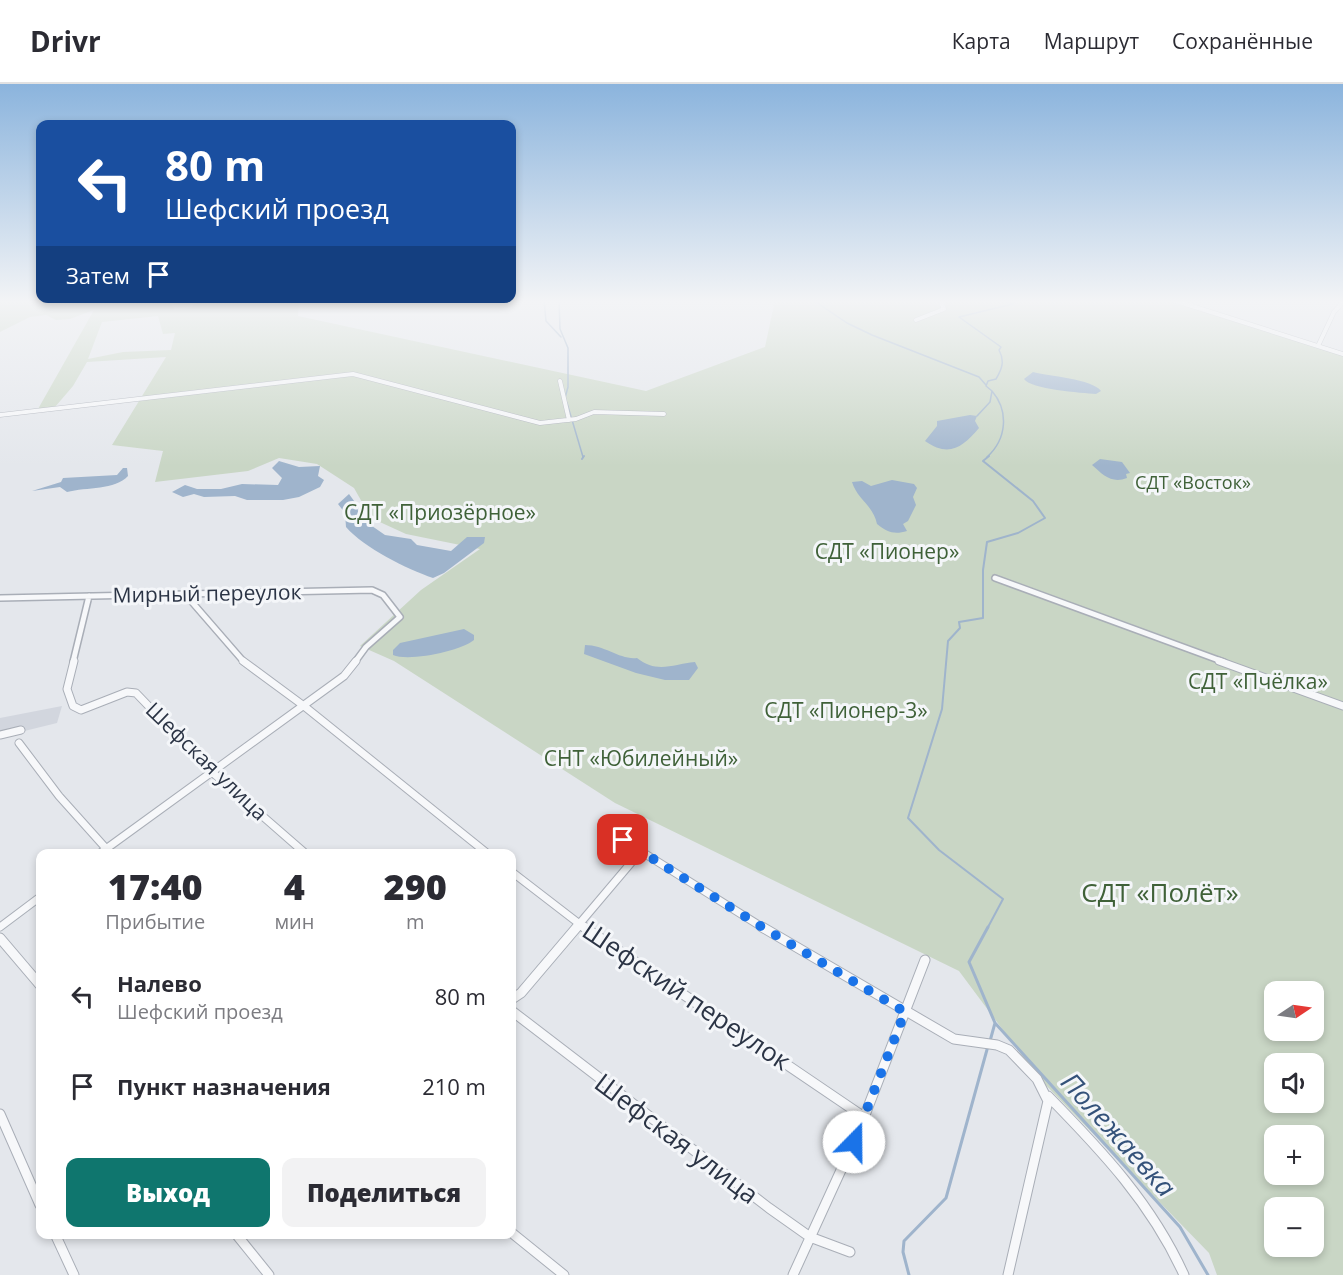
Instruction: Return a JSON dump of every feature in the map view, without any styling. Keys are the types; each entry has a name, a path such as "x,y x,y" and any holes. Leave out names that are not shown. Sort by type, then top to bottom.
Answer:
{"street":[{"path":"0,415 353,374 535,422 569,420 604,411 664,414"},
{"path":"560,381 569,420"},
{"path":"995,578 1343,706"},
{"name":"Мирный переулок","path":"0,598 372,590 383,595 400,617 366,647 344,676 304,706"},
{"path":"185,594 242,661 304,706 482,849"},
{"name":"Шефская улица","path":"89,596 67,689 73,706 81,710 127,692 136,693 212,772 300,849"},
{"path":"111,849 304,706"},
{"path":"0,735 21,730"},
{"path":"19,743 59,796 106,849"},
{"path":"623,840 905,1012 966,1044 1000,1046 1009,1050 1039,1081 1048,1096 1124,1175 1162,1227 1184,1275"},
{"path":"516,996 641,851"},
{"name":"Шефский переулок","path":"516,875 578,923 864,1117"},
{"path":"0,927 36,900"},
{"path":"0,938 36,980"},
{"path":"793,1275 864,1117 925,960"},
{"name":"Шефская улица","path":"516,1014 636,1108 810,1237 832,1243 850,1252"},
{"path":"1008,1275 1048,1096"},
{"path":"0,1114 36,1196"},
{"path":"516,1236 564,1275"},
{"path":"57,1239 74,1275"},
{"path":"240,1239 269,1275"}],"shaded area":[{"path":"62,706 57,723 0,737 0,718"}],"green space":[{"path":"68,356 89,356 88,359 105,356 482,356 646,391 742,356 1343,356 1343,1275 1217,1275 1209,1253 1038,1077 959,971 615,803 394,661 360,646 421,590 480,549 406,534 371,518 354,488 317,464 279,458 248,471 155,482 163,451 112,445 166,357 87,362 73,386 55,407 38,409"}],"water":[{"path":"1033,372 1080,381 1101,391 1096,394 1057,390 1036,385 1024,379"},
{"path":"970,415 977,416 975,421 979,428 961,445 941,449 925,441 937,426 937,421"},
{"path":"1100,459 1122,462 1130,473 1126,474 1127,478 1122,480 1108,478 1092,465"},
{"path":"279,461 299,467 320,466 318,476 324,480 320,487 299,497 283,500 247,500 235,496 204,497 194,494 183,497 172,492 185,485 197,489 221,489 242,484 278,485 282,478 272,468"},
{"path":"123,468 127,468 128,476 116,484 67,492 60,487 32,491 61,482 63,478 117,475"},
{"path":"892,480 914,484 917,488 913,497 916,505 908,521 903,524 907,531 898,533 884,529 877,524 875,517 857,493 852,482 862,481 871,486"},
{"path":"349,494 357,505 359,517 385,535 411,539 417,545 451,551 467,537 485,537 484,543 444,573 433,578 386,557 364,543 346,527 345,513 338,504"},
{"path":"464,629 474,635 474,640 458,648 422,656 393,655 393,650 400,643"},
{"path":"585,645 599,647 625,657 637,658 651,666 665,667 695,662 698,668 689,680 665,680 636,673 584,654"}],"waterway":[{"name":"Полежаевка","path":"565,398 568,387 568,356"},
{"name":"Полежаевка","path":"924,356 979,377 986,385"},
{"name":"Полежаевка","path":"992,391 986,386 988,381 996,379 1000,372 1001,356"},
{"name":"Полежаевка","path":"977,416 990,402 992,391"},
{"name":"Полежаевка","path":"987,457 999,442 1003,425 1001,407 992,391"},
{"name":"Полежаевка","path":"567,403 583,457"},
{"name":"Полежаевка","path":"987,929 1003,899 939,850 908,818 942,709 948,641 960,628 959,622 983,618 983,570 987,542 1018,533 1045,518 1033,501 983,461 989,456"},
{"name":"Полежаевка","path":"988,927 969,962 995,1023"},
{"name":"Полежаевка","path":"990,1041 995,1023"},
{"name":"Полежаевка","path":"995,1023 1180,1227 1208,1275"},
{"name":"Полежаевка","path":"909,1275 903,1252 904,1241 946,1198 988,1046"}],"route":[{"path":"623,840 762,927 905,1012 854,1142"}],"park label":[{"name":"СДТ «Восток»","path":"1193,482"},
{"name":"СДТ «Приозёрное»","path":"440,512"},
{"name":"СДТ «Пионер»","path":"887,551"},
{"name":"СДТ «Пчёлка»","path":"1258,681"},
{"name":"СДТ «Пионер-3»","path":"846,710"},
{"name":"СНТ «Юбилейный»","path":"641,758"},
{"name":"СДТ «Полёт»","path":"1160,892"}]}
